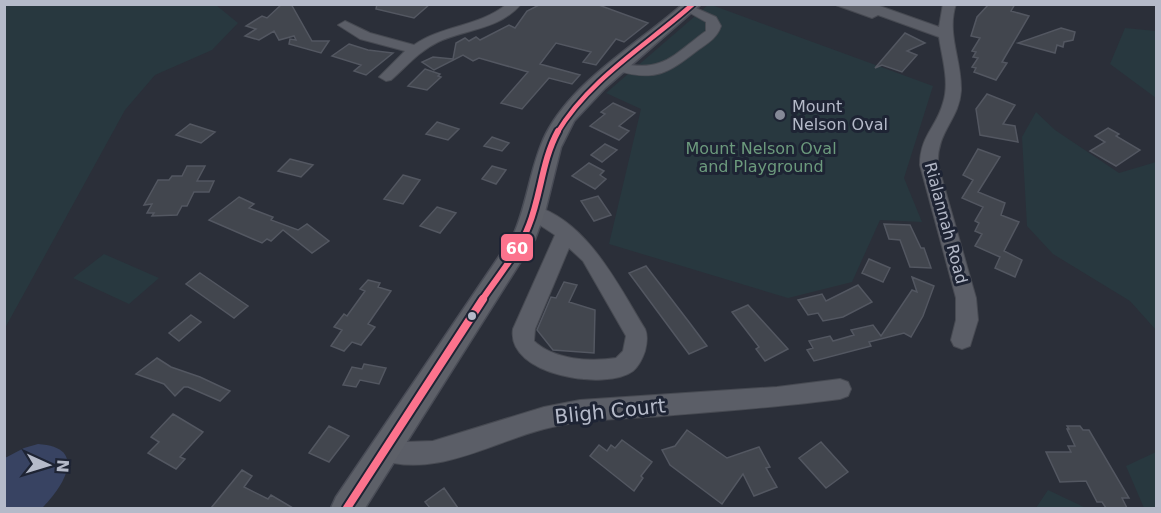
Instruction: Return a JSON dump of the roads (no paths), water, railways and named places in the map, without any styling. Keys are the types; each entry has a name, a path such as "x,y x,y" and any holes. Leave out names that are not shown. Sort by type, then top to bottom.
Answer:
{"main road":[{"path":"347,508 523,239 535,213 553,143 562,122 578,104 691,7"}],"street":[{"path":"386,77 416,50 440,36 494,21 515,4"},
{"path":"839,4 866,13 893,17"},
{"path":"860,4 947,35"},
{"name":"Rialannah Road","path":"950,4 946,20 953,74 953,94 950,107 929,140 927,152 966,298 967,320 962,340"},
{"path":"620,68 636,72 657,71 666,67 712,33 714,26 711,20 691,7"},
{"path":"345,25 365,36 416,50"},
{"path":"535,213 566,233 590,256 637,335 630,357 621,366 586,369 551,362 532,354 526,348 523,339 524,329 566,233"},
{"name":"Bligh Court","path":"385,450 406,454 433,453 552,416 580,411 777,398 840,389"}],"water":[{"path":"38,444 54,447 63,452 67,460 67,469 63,479 42,508 5,508 5,458"}],"place":[{"name":"Mount Nelson Oval","path":"780,115"}],"park label":[{"name":"Mount Nelson Oval and Playground","path":"761,157"}]}
